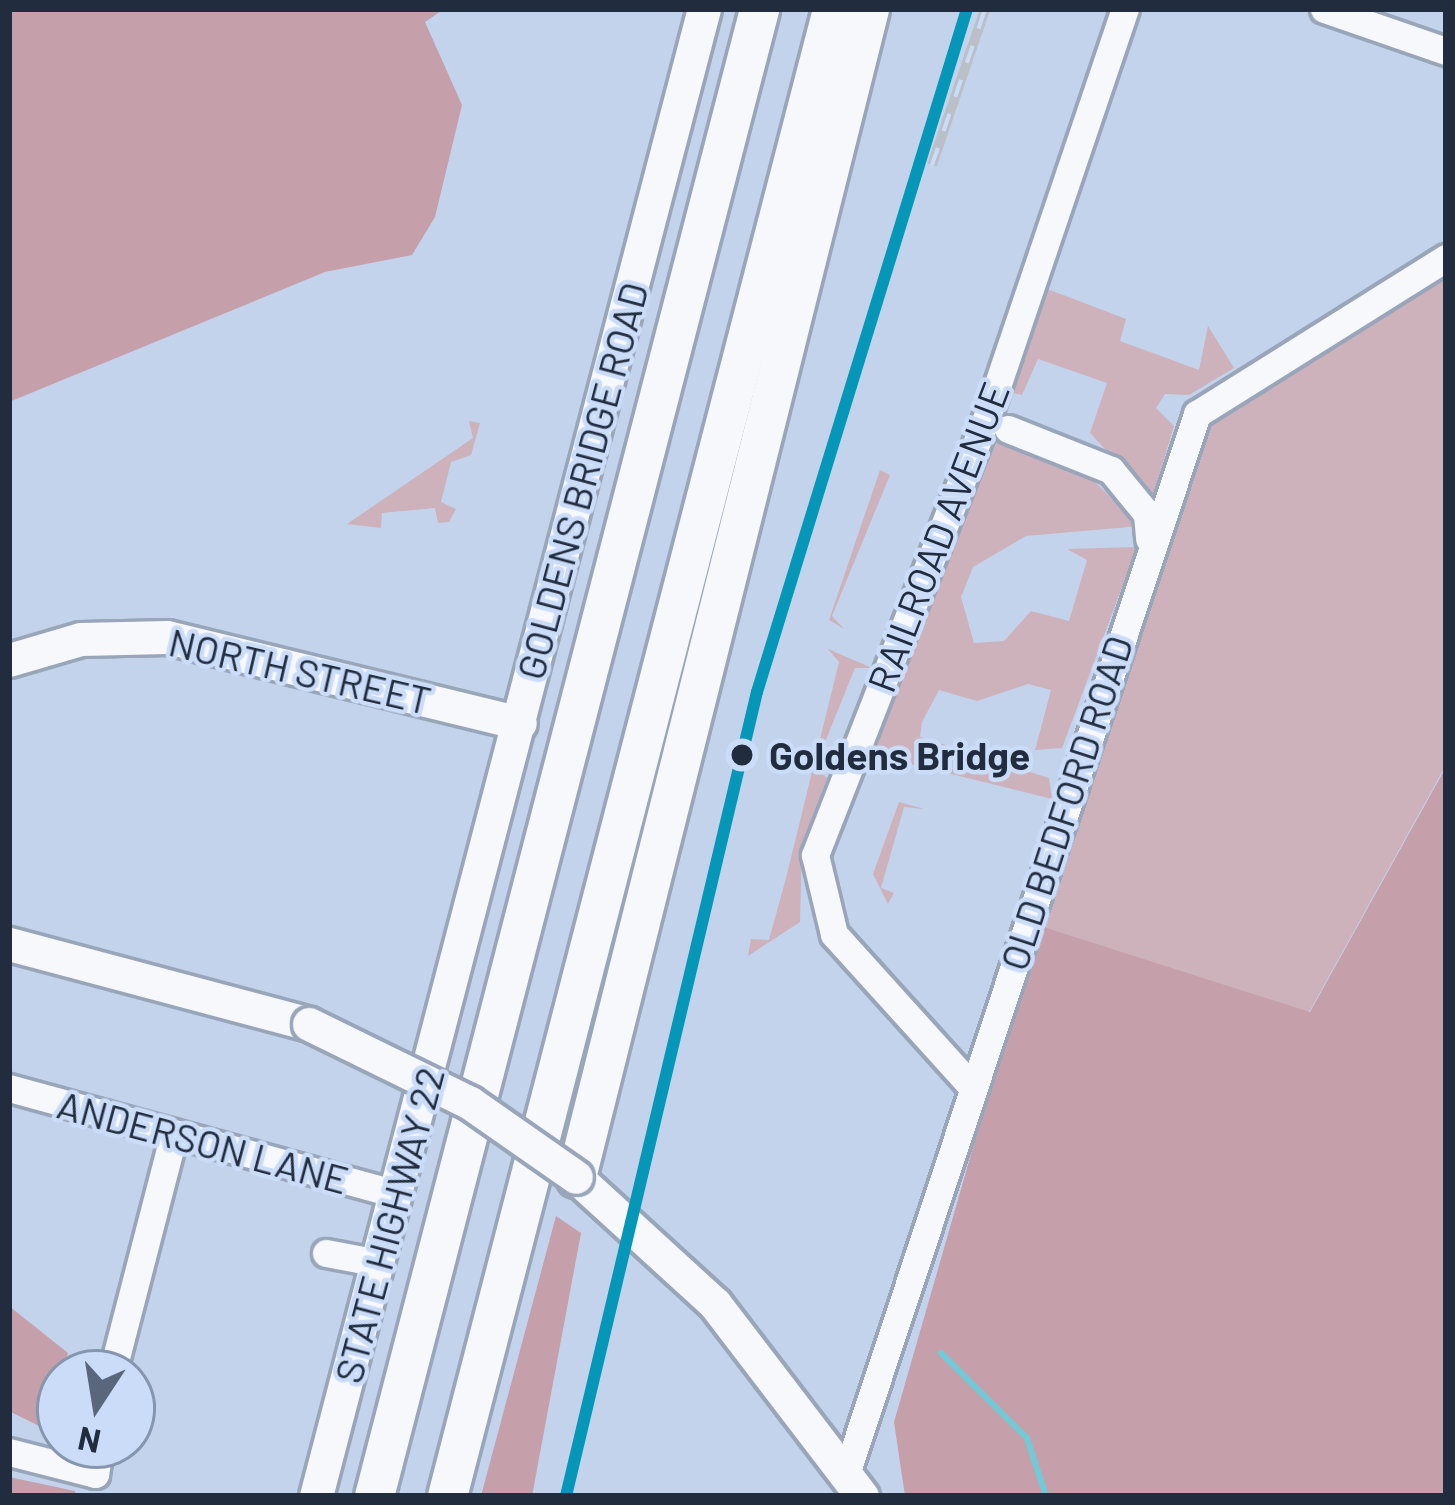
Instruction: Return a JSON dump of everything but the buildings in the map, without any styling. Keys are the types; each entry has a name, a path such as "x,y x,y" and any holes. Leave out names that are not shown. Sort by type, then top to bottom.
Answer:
{"highway":[{"path":"374,1496 759,9"},
{"path":"447,1496 832,9"},
{"path":"576,1177 869,9"}],"main road":[{"name":"GOLDENS BRIDGE ROAD","path":"459,954 704,9"},
{"name":"NORTH STREET","path":"9,660 81,639 167,637 520,723"},
{"path":"9,944 309,1024 451,1092 576,1177 715,1304 854,1485"},
{"name":"STATE HIGHWAY 22","path":"316,1496 459,954"}],"street":[{"name":"RAILROAD AVENUE","path":"973,1088 834,934 815,855 985,422 1125,9"},
{"path":"1324,9 1446,51"},
{"name":"OLD BEDFORD ROAD","path":"854,1485 973,1088 1197,414 1446,258"},
{"path":"1008,429 1111,470 1147,514 1150,550"},
{"name":"ANDERSON LANE","path":"9,1088 398,1194"},
{"path":"118,1349 174,1135"},
{"path":"326,1253 379,1263"}],"shaded area":[{"path":"9,9 444,9 425,22 462,105 435,217 412,255 325,272 9,402"},
{"path":"1446,276 1446,765 1308,1014 1041,930 1197,447 1223,409"},
{"path":"1045,288 1126,319 1120,341 1199,370 1208,326 1234,368 1189,395 1165,394 1156,408 1174,426 1152,499 1090,433 1107,383 1038,359 1022,395 1009,392"},
{"path":"469,421 480,423 471,455 451,462 441,502 456,509 449,522 438,523 435,508 382,513 381,528 347,524 473,438"},
{"path":"993,440 1092,479 1140,526 1026,536 973,567 961,597 974,643 1004,641 1031,611 1069,621 1087,560 1067,549 1137,547 1062,748 1035,750 1051,690 1028,684 977,701 939,690 922,722 920,737 1049,778 1052,799 870,754"},
{"path":"880,470 890,475 832,616 844,629 829,620"},
{"path":"828,649 872,668 855,668 815,767 827,778 802,844 800,922 748,956 751,939 769,940 786,878 839,662"},
{"path":"1446,767 1446,1496 905,1496 894,1422 1037,925 1310,1012"},
{"path":"899,802 924,809 904,807 881,888 894,893 888,904 873,874"},
{"path":"556,1216 581,1233 532,1496 481,1496"},
{"path":"9,1306 63,1349 36,1349 36,1424 9,1411"},
{"path":"9,1477 75,1491 76,1496 9,1496"}],"waterway":[{"path":"941,1353 1027,1438 1046,1496"}],"railway":[{"path":"932,165 985,9"}],"transit line":[{"path":"566,1496 757,692 967,9"}],"place":[{"name":"Goldens Bridge","path":"742,755"}]}
